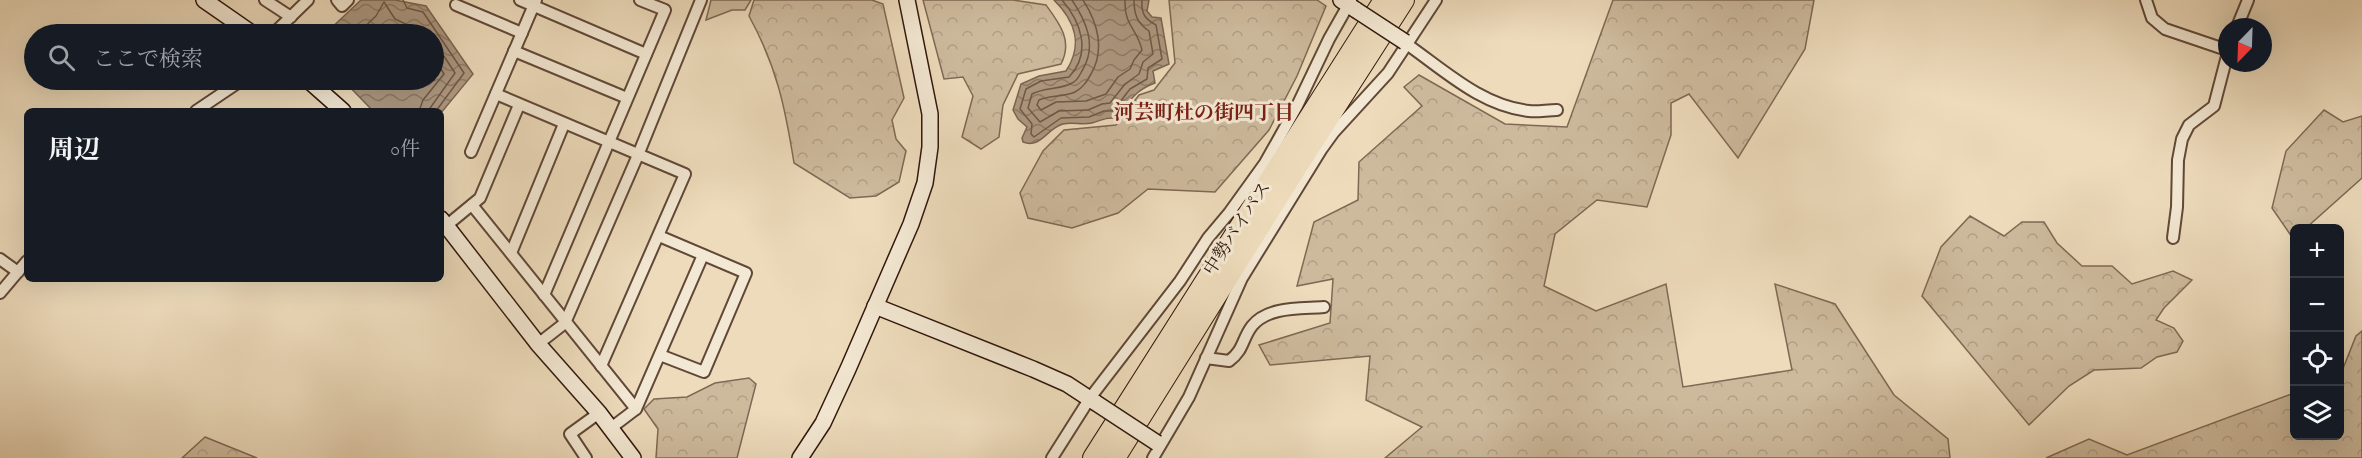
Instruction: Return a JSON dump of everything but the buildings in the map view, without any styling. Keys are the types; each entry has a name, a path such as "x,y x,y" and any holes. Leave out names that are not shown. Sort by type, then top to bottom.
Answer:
{"highway":[{"name":"中勢バイパス","path":"1093,458 1384,0"},
{"name":"中勢バイパス","path":"1114,458 1404,0"}],"street":[{"path":"204,0 239,24"},
{"path":"265,0 291,17"},
{"path":"284,24 308,0"},
{"path":"337,0 342,6 348,0"},
{"path":"520,0 534,3 646,54"},
{"path":"544,295 665,10 640,0"},
{"path":"538,344 565,323 638,155 701,0"},
{"path":"800,458 822,423 911,224 929,164 930,114 907,0"},
{"path":"875,306 1067,384 1157,449 1189,398 1242,278 1321,150 1388,73 1436,0"},
{"path":"2146,0 2152,18 2165,29 2218,47"},
{"path":"2241,18 2248,0"},
{"path":"471,152 534,3"},
{"path":"1052,458 1180,281 1208,238 1265,163 1349,4 1475,93 1521,110 1557,110"},
{"path":"456,5 522,33"},
{"path":"514,51 627,98"},
{"path":"2173,238 2177,207 2178,160 2182,139 2189,125 2214,106 2223,72"},
{"path":"200,108 227,90"},
{"path":"319,90 340,108"},
{"path":"496,94 685,174 601,366"},
{"path":"519,105 480,198 444,223 538,344 599,413 633,458"},
{"path":"511,253 564,124"},
{"path":"472,205 636,409"},
{"path":"659,236 746,273 704,372 660,355"},
{"path":"611,428 636,409 703,255"},
{"path":"0,259 18,272"},
{"path":"0,293 24,265"},
{"path":"1206,358 1229,361 1240,354 1252,325 1266,314 1324,306"},
{"path":"586,458 570,434 599,413"}],"green space":[{"path":"711,0 751,0 745,10 732,10 706,20"},
{"path":"754,0 872,0 883,4 904,98 892,120 896,139 906,151 899,182 876,196 850,198 794,163 779,88 767,53 749,16"},
{"path":"923,0 1013,0 1046,5 1063,33 1066,48 1061,64 1018,74 1003,105 999,137 981,149 962,137 973,96 963,77 944,79"},
{"path":"1169,0 1317,0 1326,6 1297,76 1269,130 1215,192 1148,189 1118,213 1072,228 1028,218 1020,193 1043,151 1064,130 1116,125 1139,95 1154,90 1175,63"},
{"path":"1613,0 1814,0 1805,49 1738,158 1689,94 1671,103 1671,135 1647,207 1597,200 1555,234 1544,286 1596,311 1666,284 1683,387 1792,370 1775,284 1835,304 1894,395 1948,439 1950,458 1385,458 1422,427 1366,400 1370,356 1270,365 1259,345 1330,323 1333,279 1297,286 1314,222 1358,200 1359,162 1422,106 1404,87 1419,75 1505,124 1567,127"},
{"path":"2324,110 2343,122 2362,116 2362,178 2310,224 2290,224 2290,234 2272,208 2286,151"},
{"path":"1970,216 2004,236 2022,222 2044,222 2057,243 2082,266 2112,266 2132,284 2173,271 2192,280 2164,308 2156,320 2174,328 2183,341 2177,352 2157,357 2141,368 2094,370 2069,386 2029,425 1922,296 1941,247"},
{"path":"2362,331 2362,458 2046,458 2089,439 2127,455 2290,394 2290,440 2344,440 2344,366 2356,336"},
{"path":"749,378 756,384 737,458 656,458 658,429 644,409 654,399 687,397 715,383"},
{"path":"205,437 257,458 182,458"}],"water":[{"path":"361,0 395,0 426,6 438,24 336,24"},
{"path":"1054,0 1149,0 1147,11 1152,17 1161,18 1169,64 1153,71 1155,83 1136,94 1114,118 1089,124 1063,124 1035,143 1023,142 1022,138 1027,127 1018,119 1013,110 1021,84 1039,76 1066,71 1074,52 1075,34 1072,25 1062,8"},
{"path":"444,32 473,74 444,109 370,108 353,90 444,90"}],"district":[{"name":"河芸町杜の街四丁目","path":"1204,113"}]}
